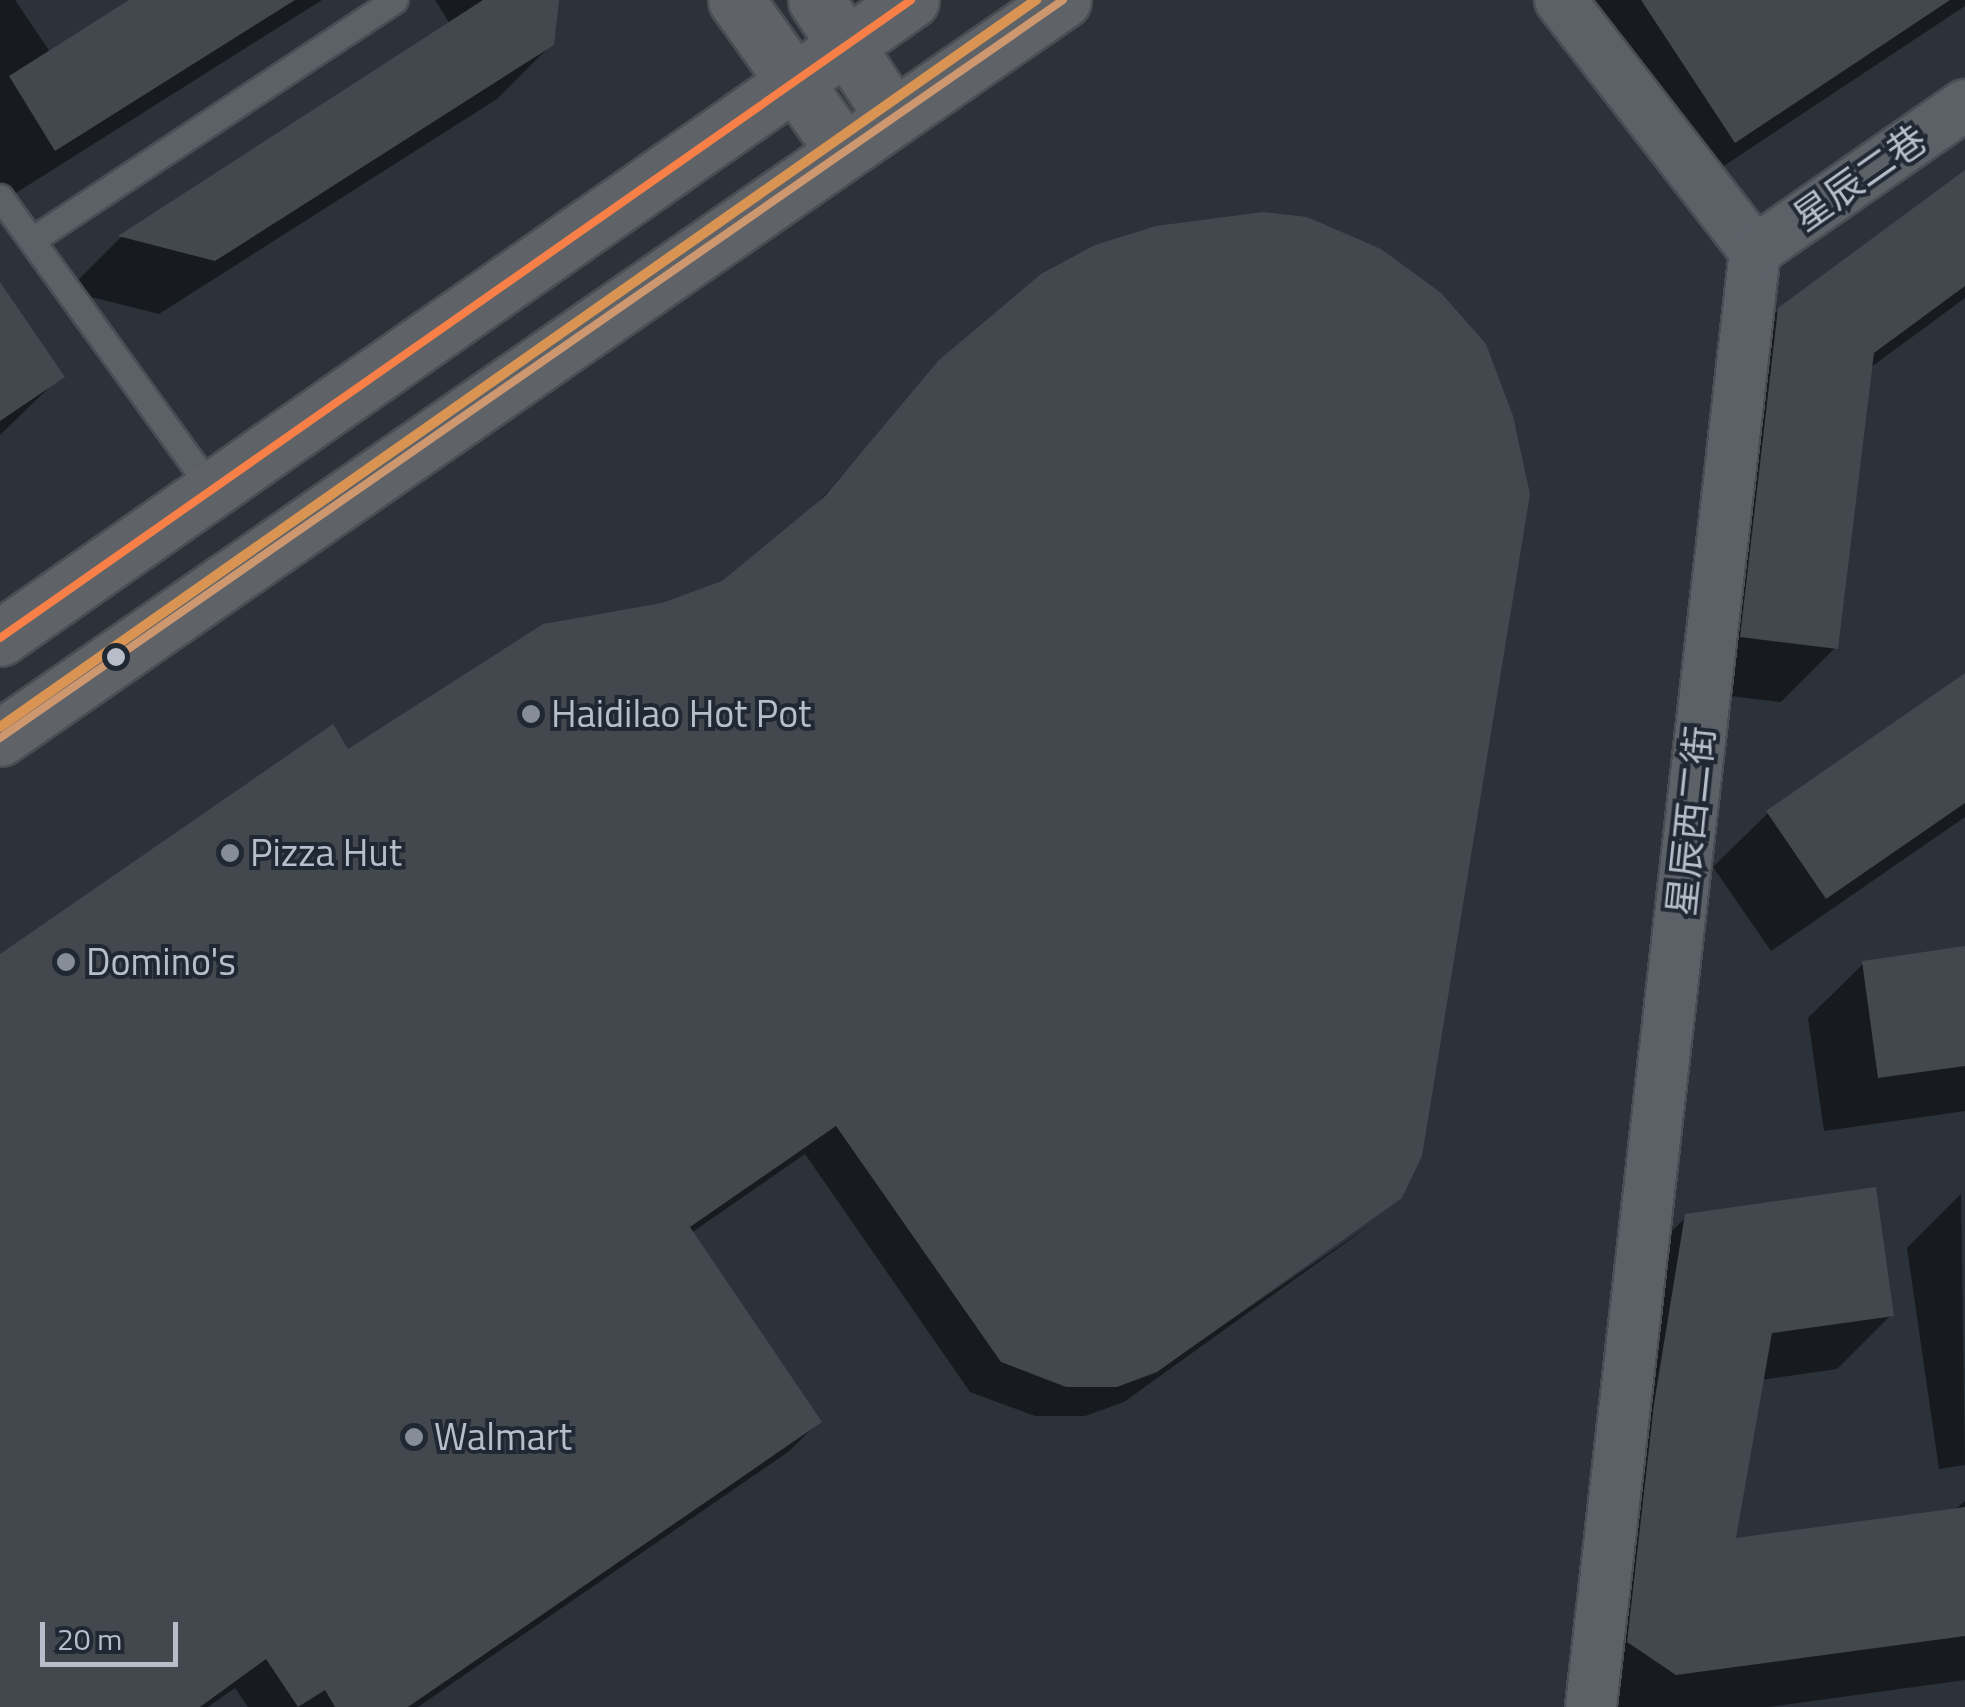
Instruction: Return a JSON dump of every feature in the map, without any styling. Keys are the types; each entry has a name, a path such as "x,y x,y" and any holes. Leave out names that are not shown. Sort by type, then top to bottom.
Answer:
{"main road":[{"path":"736,0 844,150"},
{"path":"816,0 894,118"},
{"path":"0,638 214,493 911,0"},
{"path":"0,738 1063,0"}],"street":[{"path":"1560,0 1756,251"},
{"name":"星辰二巷","path":"1756,251 1965,104"},
{"name":"星辰西二街","path":"1591,1707 1756,251"}],"lane":[{"path":"32,240 395,0"},
{"path":"0,197 214,493"}],"building":[{"path":"129,0 295,0 55,151 9,76"},
{"path":"483,0 559,0 554,45 215,261 118,236"},
{"path":"1641,0 1950,0 1735,143"},
{"path":"1965,170 1965,286 1874,353 1838,649 1740,637 1778,308"},
{"path":"1263,212 1307,217 1381,249 1441,293 1486,344 1513,416 1530,494 1422,1156 1402,1198 1157,1372 1117,1387 1066,1387 1001,1362 836,1126 690,1227 822,1422 408,1707 335,1707 325,1690 298,1707 266,1659 200,1707 0,1707 0,954 333,724 348,749 543,624 662,603 722,581 824,497 939,360 1041,274 1095,245 1156,226"},
{"path":"0,282 65,377 0,421"},
{"path":"1965,673 1965,803 1826,899 1766,811"},
{"path":"1965,946 1965,1066 1878,1078 1862,961"},
{"path":"1876,1187 1894,1316 1772,1333 1736,1538 1965,1507 1965,1636 1676,1675 1627,1642 1654,1404 1685,1214"}],"transit line":[{"path":"0,638 911,0"},
{"path":"0,727 1036,0"},
{"path":"0,738 1063,0"}],"place":[{"name":"Haidilao Hot Pot","path":"531,714"},
{"name":"Pizza Hut","path":"230,853"},
{"name":"Domino's","path":"66,962"},
{"name":"Walmart","path":"414,1437"}]}
